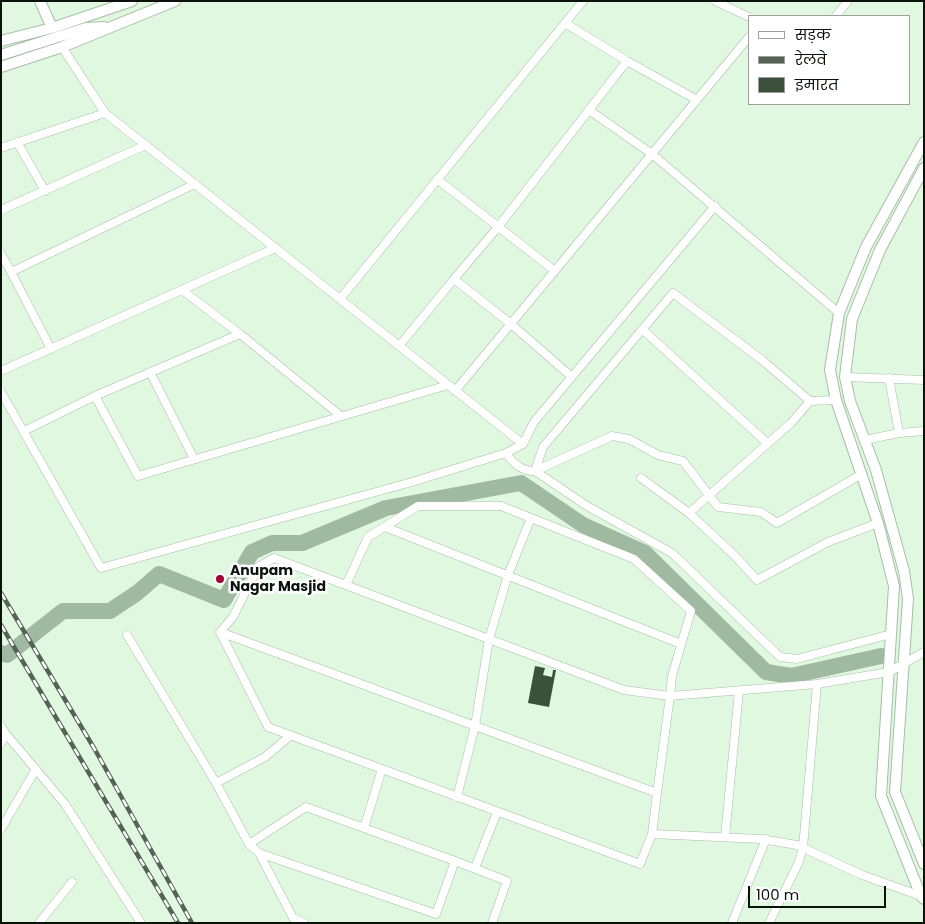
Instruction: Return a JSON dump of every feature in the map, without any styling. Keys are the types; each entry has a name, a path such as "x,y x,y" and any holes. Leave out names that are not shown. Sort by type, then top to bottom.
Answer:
{"street":[{"path":"40,1 52,28"},
{"path":"1,41 108,11 132,1"},
{"path":"1,66 62,47 175,1"},
{"path":"340,299 583,1"},
{"path":"716,1 748,17"},
{"path":"837,15 848,1"},
{"path":"86,28 108,11"},
{"path":"565,23 697,100"},
{"path":"1,55 86,28 113,26"},
{"path":"455,391 748,39"},
{"path":"62,47 105,113 523,444"},
{"path":"400,346 498,227 628,61"},
{"path":"589,110 652,154 839,313 852,320"},
{"path":"1,148 105,113"},
{"path":"17,142 45,191"},
{"path":"922,898 881,796 894,586 878,523 836,400 830,370 839,313 866,248 924,142"},
{"path":"1,210 146,145"},
{"path":"924,168 880,250 852,320 845,377 850,400 876,470 904,571 908,599 895,792 924,864"},
{"path":"437,179 555,271"},
{"path":"11,272 195,184"},
{"path":"1,392 101,568 412,482 506,453 523,444 534,422 715,206"},
{"path":"1,371 276,248"},
{"path":"1,254 51,349"},
{"path":"454,279 511,324 572,377"},
{"path":"182,290 342,416"},
{"path":"535,471 544,447 673,293 762,360 810,401 836,400"},
{"path":"642,329 766,442"},
{"path":"24,431 95,396 240,334"},
{"path":"150,372 194,459"},
{"path":"845,377 924,380"},
{"path":"889,378 899,433"},
{"path":"95,396 138,476 448,385"},
{"path":"688,513 766,442 790,423 810,401"},
{"path":"865,440 899,433 924,431"},
{"path":"506,453 510,459 528,472 535,471 612,436 629,439 658,455 682,462 718,507 761,512 777,523 862,474"},
{"path":"535,471 587,506 672,554 780,658 797,659 892,634"},
{"path":"641,478 688,513 735,556 757,580 828,542 878,523"},
{"path":"220,632 268,727 640,864 652,834 672,676 691,611 634,559 502,506 418,506 368,537 346,585"},
{"path":"457,797 475,726 489,639 508,576 532,518"},
{"path":"385,527 681,644"},
{"path":"220,632 233,617 258,568 274,558 624,690 670,696 817,684 889,672 924,652"},
{"path":"220,632 657,794"},
{"path":"127,635 216,783 249,844 259,853 293,918 304,923"},
{"path":"769,923 798,864 803,848 817,684"},
{"path":"725,837 739,691"},
{"path":"1,726 65,804 141,923"},
{"path":"1,742 6,734"},
{"path":"216,783 265,757 290,736"},
{"path":"1,829 36,769"},
{"path":"364,828 382,770"},
{"path":"249,844 306,807 455,860 507,881 492,923"},
{"path":"475,868 497,812"},
{"path":"652,834 766,839 803,848 862,875 922,898"},
{"path":"732,923 766,839"},
{"path":"259,853 436,914"},
{"path":"433,923 455,860"},
{"path":"39,923 72,882"}],"building":[{"path":"535,666 545,668 543,675 552,677 553,670 556,670 549,707 528,703"}],"waterway":[{"path":"1,653 7,655 63,611 110,611 137,593 159,574 224,600 252,552 272,543 302,543 386,508 521,483 583,525 645,553 766,672 791,676 881,656"}],"railway":[{"path":"1,593 94,748 192,923"},
{"path":"1,625 178,923"}],"place":[{"name":"Anupam Nagar Masjid","path":"220,579"}]}
